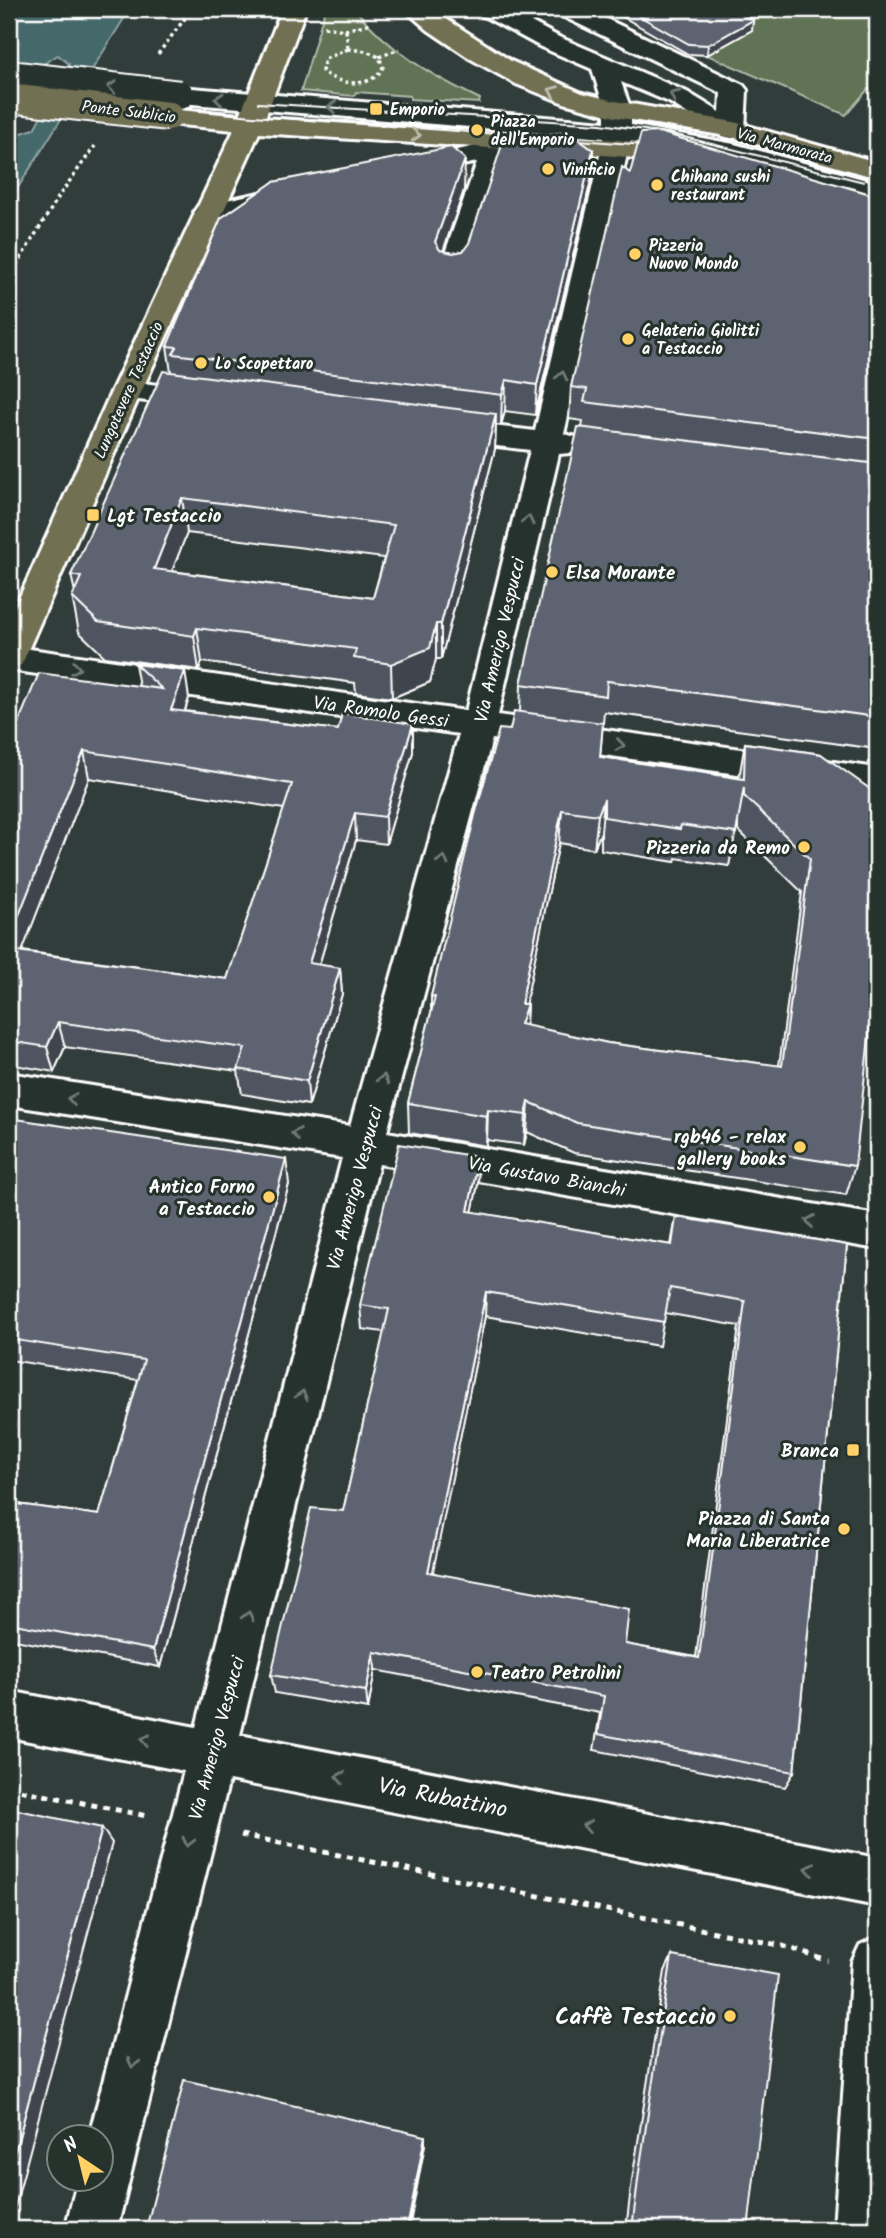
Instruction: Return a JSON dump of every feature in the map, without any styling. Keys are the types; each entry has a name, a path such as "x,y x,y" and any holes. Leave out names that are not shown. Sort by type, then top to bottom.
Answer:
{"main road":[{"name":"Lungotevere Testaccio","path":"9,658 208,212 241,118 294,9"},
{"path":"416,9 450,34 532,82 562,94 618,130 688,141"},
{"name":"Ponte Sublicio","path":"9,98 174,105 241,118"},
{"path":"241,118 530,142 618,130 688,141"},
{"name":"Via Marmorata","path":"688,141 732,130 877,170"},
{"name":"Via Marmorata","path":"688,141 750,172 877,208"}],"street":[{"path":"489,9 550,42 688,102 732,130 734,90 567,9"},
{"path":"9,75 241,118 618,130 603,65"},
{"name":"Via Amerigo Vespucci","path":"91,2229 364,1145 479,725 618,130"},
{"name":"Via Marmorata","path":"688,141 877,191"},
{"path":"388,173 530,142"},
{"path":"452,273 494,150"},
{"path":"208,212 314,189"},
{"path":"127,390 228,403"},
{"path":"415,426 601,449"},
{"name":"Via Romolo Gessi","path":"9,658 877,781"},
{"name":"Via Gustavo Bianchi","path":"9,1088 877,1232"},
{"name":"Via Rubattino","path":"9,1714 877,1882"},
{"path":"854,1962 860,2229"}],"path":[{"path":"153,61 192,9"},
{"path":"316,26 346,30 371,23"},
{"path":"346,30 348,49"},
{"path":"348,49 366,51 379,57 382,72 370,80 344,82 327,76 323,71 325,59 348,49"},
{"path":"379,57 399,49"},
{"path":"9,276 61,192 100,140"},
{"path":"9,1788 854,1962"}],"green space":[{"path":"325,9 355,9 397,50 428,71 480,99 479,103 410,99 410,96 356,92 354,96 301,91"},
{"path":"713,9 877,9 877,92 868,89 846,115 707,55 752,30"}],"water":[{"path":"9,9 130,9 9,202 9,131 22,133 34,129 69,64 58,55 40,66 9,119"}],"building":[{"path":"627,9 733,9 753,20 708,45 689,44"},
{"path":"568,132 593,150 537,385 506,380 502,395 173,354 177,347 167,346 221,218 273,182 451,147 465,159 435,242 440,250 453,253 463,251 469,243 504,139"},
{"path":"659,132 877,196 877,439 584,402 587,389 571,387 622,167 630,173 641,133"},
{"path":"163,371 496,414 441,624 436,624 430,648 391,664 354,658 356,649 197,628 194,636 98,622 72,597 81,577 71,575","holes":["182,498 394,525 373,598 154,569"]},
{"path":"578,427 877,464 877,717 607,681 606,696 521,684"},
{"path":"135,664 185,671 171,710 338,730 342,713 413,724 385,817 355,813 309,963 340,968 307,1081 238,1069 245,1048 58,1022 47,1047 9,1041 9,950 227,979 292,784 84,751 9,940 9,745 39,673 162,689"},
{"path":"514,711 603,723 600,757 744,779 745,743 821,754 877,794 877,963 855,1166 577,1123 529,1102 526,1115 488,1110 487,1116 408,1103 435,997 431,996 475,815 499,729 510,730","holes":["744,787 744,796 810,859 782,1066 608,1043 520,1024 527,1004 521,1004 562,810 598,815 604,799 604,817 680,829 681,825 736,833"]},
{"path":"9,1118 286,1159 153,1650 9,1623 9,1503 99,1515 144,1360 9,1339"},
{"path":"399,1144 479,1157 468,1211 672,1245 676,1217 847,1245 794,1772 598,1734 604,1696 374,1652 366,1691 271,1675 311,1508 343,1511 389,1309 360,1305","holes":["670,1288 745,1301 699,1658 625,1644 629,1609 428,1572 486,1292 664,1322"]},
{"path":"9,1808 102,1828 9,2174"},
{"path":"672,1956 778,1975 748,2229 632,2229"},
{"path":"184,2080 425,2136 407,2229 146,2229"}],"tram line":[{"path":"9,93 253,116 659,146"},
{"path":"258,103 600,124 668,133 864,182"},
{"path":"847,187 877,196"}],"place":[{"name":"Emporio","path":"376,109"},
{"name":"Piazza dell'Emporio","path":"477,130"},
{"name":"Vinificio","path":"548,169"},
{"name":"Chihana sushi restaurant","path":"657,185"},
{"name":"Pizzeria Nuovo Mondo","path":"635,254"},
{"name":"Gelateria Giolitti a Testaccio","path":"628,339"},
{"name":"Lo Scopettaro","path":"201,363"},
{"name":"Lgt Testaccio","path":"93,515"},
{"name":"Elsa Morante","path":"552,572"},
{"name":"Pizzeria da Remo","path":"804,847"},
{"name":"rgb46 - relax gallery books","path":"800,1147"},
{"name":"Antico Forno a Testaccio","path":"269,1197"},
{"name":"Branca","path":"853,1450"},
{"name":"Piazza di Santa Maria Liberatrice","path":"844,1529"},
{"name":"Teatro Petrolini","path":"477,1672"},
{"name":"Caffè Testaccio","path":"730,2016"}]}
